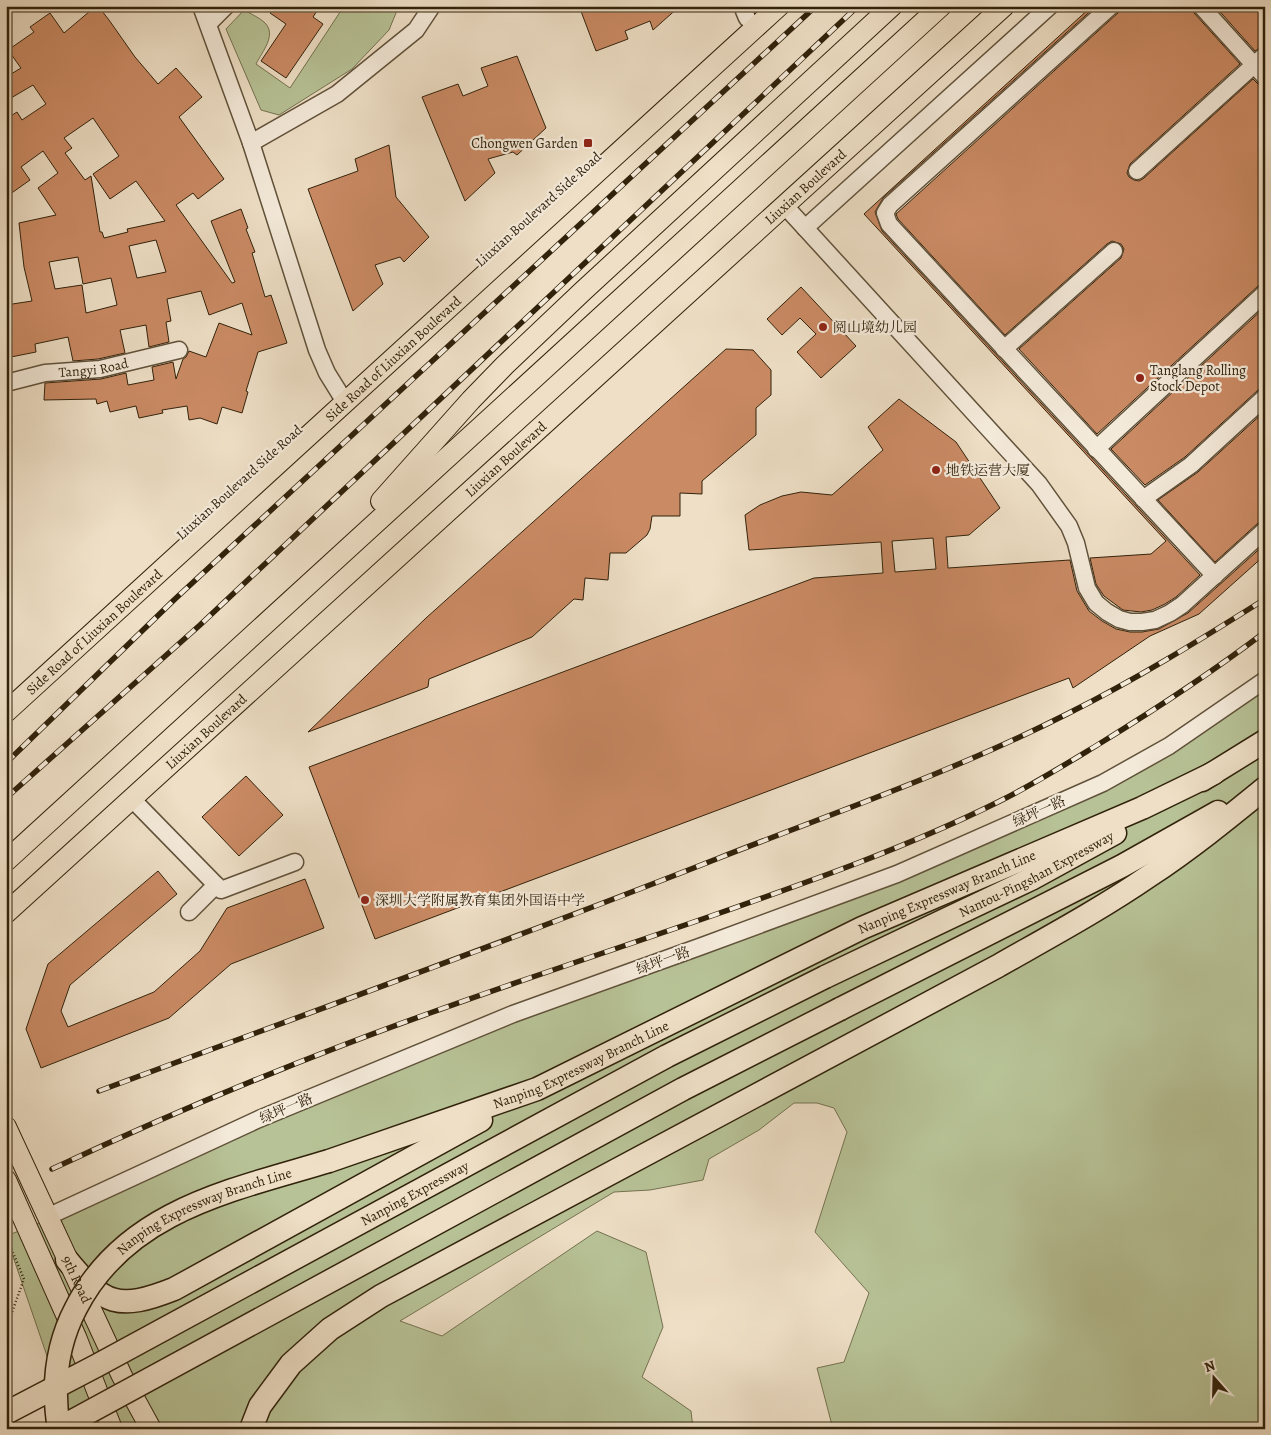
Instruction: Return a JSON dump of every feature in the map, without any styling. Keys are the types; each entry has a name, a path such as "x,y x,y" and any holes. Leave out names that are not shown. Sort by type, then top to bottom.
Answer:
{"highway":[{"name":"Nantou-Pingshan Expressway","path":"825,977 1031,878 1091,847 1265,741"},
{"name":"Nanping Expressway Branch Line","path":"59,1429 55,1405 55,1379 59,1351 70,1318 85,1289 104,1265 141,1232 189,1206 245,1186 329,1161 537,1089 862,928 1142,808 1214,773"},
{"path":"59,1429 674,1093 1122,866 1265,787"},
{"path":"251,1429 260,1406 291,1364 330,1329 381,1296 998,966 1083,918 1149,877 1198,842 1265,787"},
{"name":"Nanping Expressway","path":"6,1412 96,1366 667,1056 825,977"},
{"path":"67,1260 98,1294 114,1300 133,1302 154,1297 174,1289 537,1089"}],"main road":[{"name":"Side Road of Liuxian Boulevard","path":"6,712 342,397 779,6"},
{"path":"303,588 471,400 505,365 892,6"},
{"path":"6,861 941,6"},
{"name":"Liuxian Boulevard","path":"6,913 1004,6"},
{"name":"Liuxian Boulevard Side Road","path":"6,694 342,397 750,10"},
{"path":"6,926 43,879"},
{"name":"9th Road","path":"6,1127 122,1376 151,1429"},
{"name":"9th Road","path":"6,1180 76,1337 112,1429"}],"street":[{"path":"201,6 250,143 318,350 327,373 342,397"},
{"path":"208,24 226,6"},
{"path":"250,143 337,94 416,30 432,6"},
{"path":"805,228 1050,6"},
{"path":"1111,6 890,205 886,213 889,224 1215,576"},
{"path":"1137,171 1261,66 1201,6"},
{"path":"785,206 1021,463 1062,513 1076,543 1087,588 1096,602 1107,612 1130,622 1155,620 1170,613 1192,597 1265,530"},
{"path":"1004,349 1114,251"},
{"path":"1096,448 1265,293"},
{"name":"Tangyi Road","path":"6,383 45,373 100,369 179,350"},
{"path":"1142,499 1191,465 1265,397"},
{"name":"绿坪一路","path":"47,1218 259,1119 513,1014 915,866 1102,783 1169,746 1265,680"},
{"path":"132,799 221,890 295,862"},
{"path":"189,912 216,885"}],"path":[{"path":"6,1236 24,1280 6,1329"}],"green space":[{"path":"344,6 395,6 398,8 389,30 352,69 279,115 261,110 226,29 244,10 265,23 270,33 269,38 256,64 290,88"},
{"path":"1265,687 1265,1429 833,1429 817,1368 844,1362 869,1293 815,1232 847,1132 834,1108 817,1103 794,1103 759,1130 709,1159 703,1180 650,1190 614,1192 400,1321 442,1336 597,1231 646,1252 663,1327 642,1377 691,1411 693,1429 72,1429 6,1236 50,1219 262,1125 515,1019 1104,784"}],"building":[{"path":"98,6 135,57 158,84 176,68 202,97 179,117 224,179 198,199 193,193 176,205 232,283 235,282 211,221 241,209 255,252 252,253 265,297 271,295 287,343 258,352 246,391 248,392 242,413 222,407 217,424 200,418 189,420 187,406 162,410 163,413 139,418 136,406 110,412 107,401 97,404 96,399 44,400 45,383 101,379 126,373 128,385 154,380 152,367 173,362 176,379 183,359 189,351 206,357 219,323 252,335 242,303 209,315 201,291 167,299 171,321 166,322 169,342 149,347 146,325 120,330 125,353 98,359 73,361 68,337 35,344 36,352 6,358 6,305 32,301 24,267 19,223 56,215 38,188 58,173 43,151 21,167 30,180 6,197 6,119 17,112 22,120 46,104 33,85 6,101 6,77 21,68 8,50 34,32 30,27 50,13 64,33","holes":["93,118 119,156 93,174 110,199 136,181 165,221 127,229 128,232 104,238 102,232 100,232 91,176 85,180 65,153 72,148 64,138","156,240 166,272 137,278 129,246","78,257 83,284 111,278 117,305 86,313 82,285 55,289 49,262"]},
{"path":"275,6 320,6 313,17 323,24 286,78 261,61 286,24 270,13"},
{"path":"579,6 680,6 653,30 650,21 625,31 628,39 596,51"},
{"path":"1092,6 1096,6 883,198 875,212 882,231 1200,575 1176,597 1165,604 1152,610 1141,612 1123,610 1104,596 1096,584 1090,558 1151,554 1166,541 864,214"},
{"path":"1121,6 1191,6 1194,13 1240,64 1130,164 1127,173 1134,180 1139,181 1144,178 1253,79 1265,87 1265,283 1258,286 1097,434 1019,349 1121,258 1124,249 1121,244 1112,241 1107,244 1005,335 898,219 896,214 1118,13"},
{"path":"1215,6 1265,6 1265,45 1255,51"},
{"path":"517,56 546,128 517,155 513,152 488,159 495,173 465,201 422,97 458,84 463,96 488,86 481,68"},
{"path":"389,145 396,197 429,237 404,262 400,257 375,265 383,284 353,311 308,189 358,171 355,159"},
{"name":"阅山境幼儿园","path":"801,287 856,346 821,378 797,352 816,334 800,318 782,335 767,319"},
{"path":"1265,307 1265,387 1258,390 1185,457 1145,485 1111,449"},
{"path":"726,349 753,350 771,370 771,395 756,408 756,435 702,481 702,494 680,493 680,516 652,516 647,535 626,553 610,553 608,580 585,578 583,600 574,599 532,637 429,679 428,687 308,732 426,618"},
{"path":"899,399 956,442 1000,508 969,535 946,537 948,568 1070,560 1077,591 1089,611 1116,629 1142,632 1159,629 1188,613 1265,544 1265,555 1199,614 1150,636 1073,688 1069,678 375,939 309,767 814,578 883,573 881,542 749,550 745,515 760,505 782,496 801,492 832,495 883,450 868,427","holes":["933,538 936,569 895,572 892,541"]},
{"path":"1265,411 1265,520 1258,523 1215,562 1158,500 1198,472"},
{"path":"246,776 283,815 239,856 202,817"},
{"path":"158,871 177,894 70,985 61,1011 68,1027 154,992 200,951 227,908 305,879 324,928 231,964 169,1018 41,1068 26,1029 48,964"}],"railway":[{"path":"6,763 175,599 816,6"},
{"path":"6,798 200,625 858,6"},
{"path":"99,1091 565,918 982,754 1025,735 1092,701 1167,659 1265,599"},
{"path":"52,1169 192,1106 286,1067 465,1000 787,889 895,848 965,818 1025,788 1120,731 1183,690 1265,632"}],"place":[{"name":"Chongwen Garden","path":"588,143"},
{"name":"阅山境幼儿园","path":"823,327"},
{"name":"Tanglang Rolling Stock Depot","path":"1140,378"},
{"name":"地铁运营大厦","path":"936,470"},
{"name":"深圳大学附属教育集团外国语中学","path":"365,900"}]}
